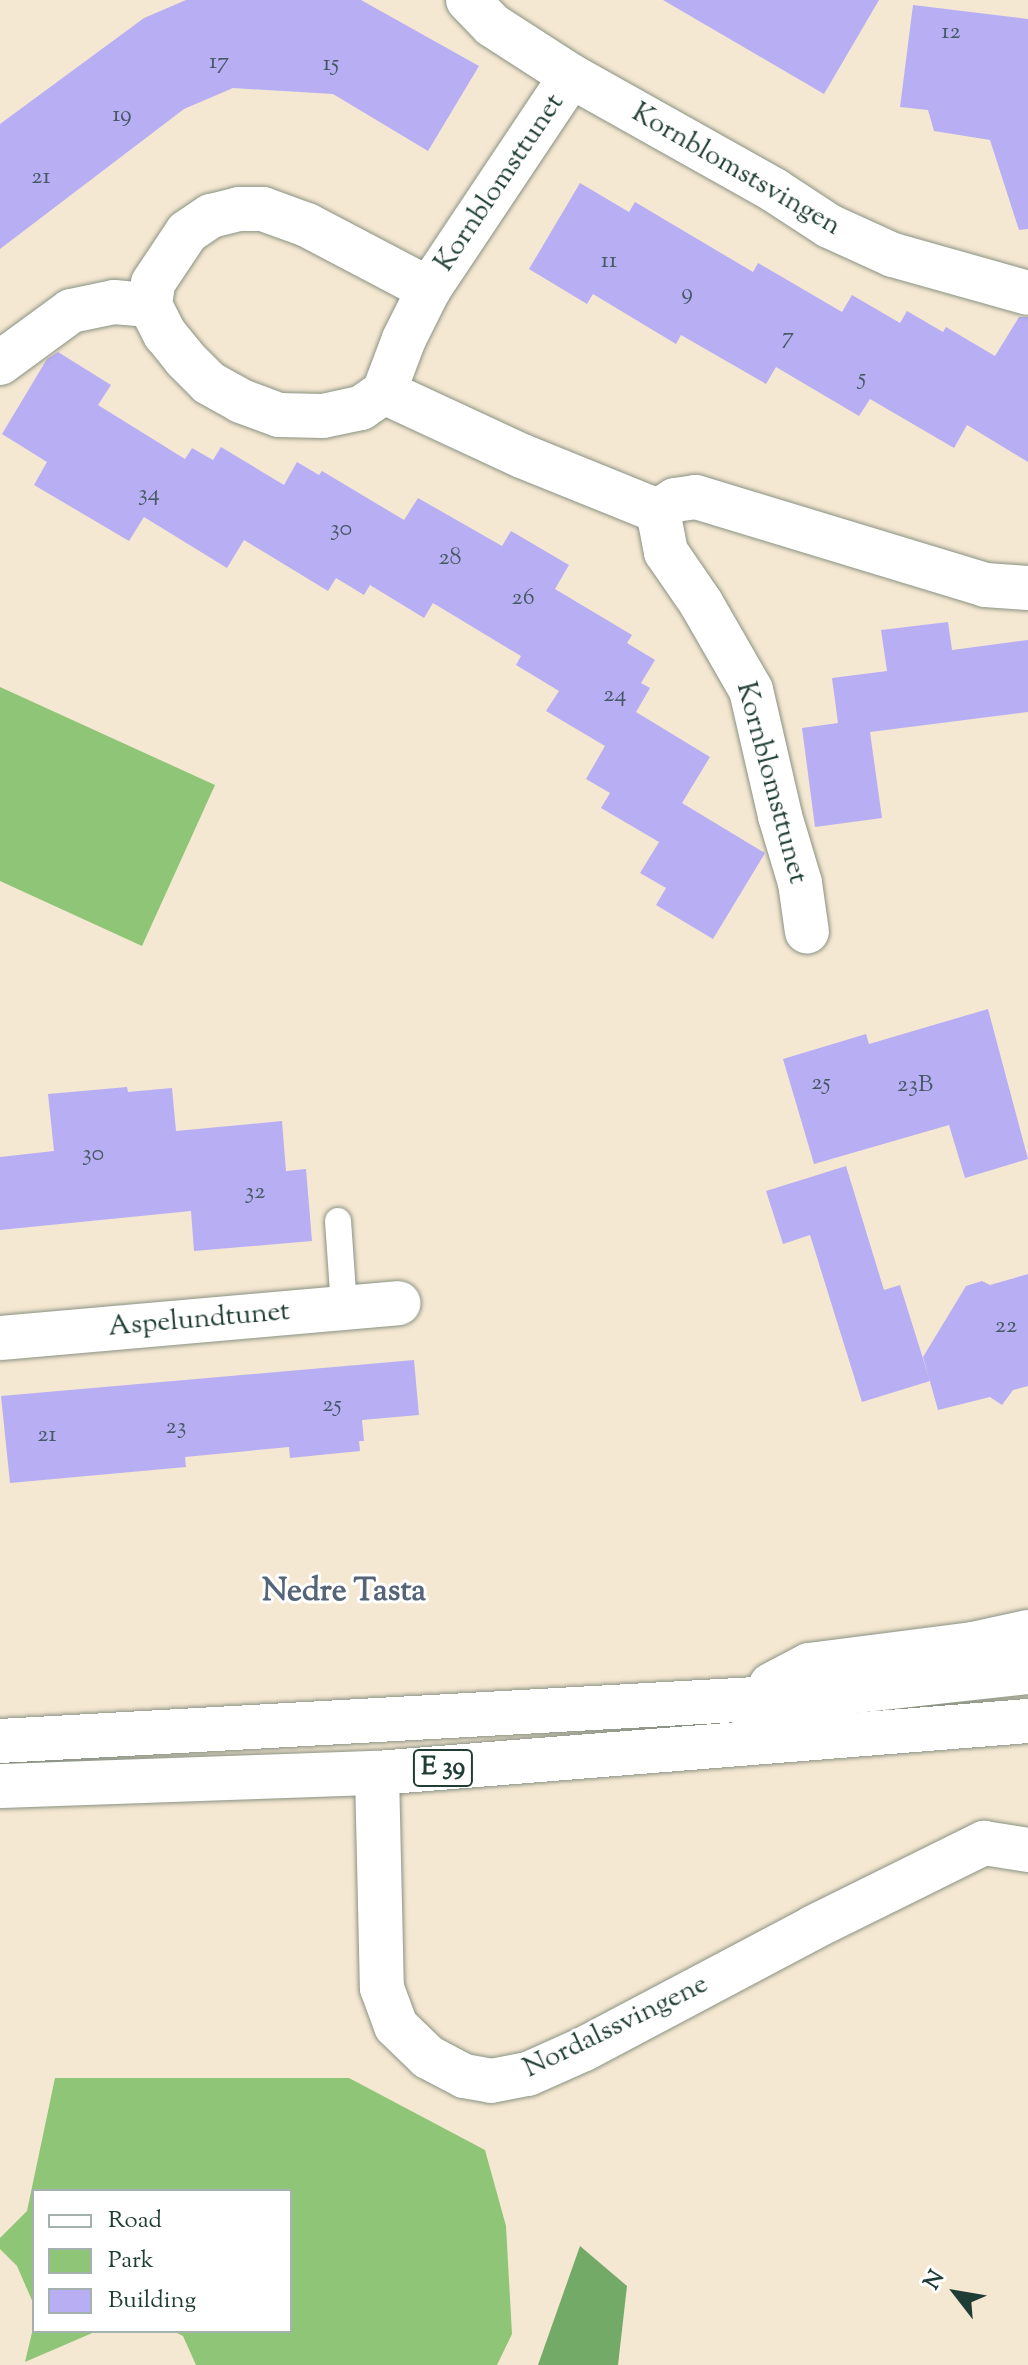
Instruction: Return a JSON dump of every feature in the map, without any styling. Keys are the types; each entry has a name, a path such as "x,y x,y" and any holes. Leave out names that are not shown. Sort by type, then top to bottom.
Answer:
{"main road":[{"name":"Kornblomstsvingen","path":"468,0 492,25 571,76 774,190 829,226 893,255 1028,293"},
{"name":"Kornblomsttunet","path":"384,392 404,339 429,289 571,76"},
{"name":"Kornblomsttunet","path":"150,305 153,283 187,232 211,216 239,209 263,209 307,225 429,289"},
{"path":"0,363 71,311 114,302 150,305 165,334 209,383 241,401 279,415 323,416 361,408 384,392 522,456 658,511 675,500 696,497 985,585 1028,588"},
{"name":"Kornblomsttunet","path":"658,511 666,552 701,603 751,690 780,816 800,883 807,932"},
{"name":"Aspelundtunet","path":"0,1338 398,1303"},
{"name":"E 39","path":"744,1699 809,1665 973,1644 1028,1632"},
{"name":"E 39","path":"0,1741 810,1696 1028,1672"},
{"name":"E 39","path":"0,1786 377,1773 1028,1721"},
{"name":"E 39","path":"885,1732 950,1753 1028,1751"},
{"name":"Nordalssvingene","path":"377,1773 382,1988 396,2026 428,2057 464,2076 491,2081 528,2074 584,2049 814,1927 984,1843 1028,1850"}],"lane":[{"path":"338,1221 344,1307"}],"green space":[{"path":"0,687 215,785 142,946 0,881"},
{"path":"55,2078 349,2078 485,2150 506,2226 512,2334 497,2365 196,2365 183,2336 177,2333 292,2333 292,2189 32,2189 32,2300 17,2266 0,2249 0,2238 27,2211"},
{"path":"580,2246 627,2286 618,2365 538,2365"},
{"path":"32,2332 92,2333 25,2362"}],"building":[{"path":"186,0 361,0 479,66 428,151 333,94 233,88 184,109 0,249 0,124 144,18"},
{"path":"663,0 879,0 824,94"},
{"path":"913,5 1028,19 1028,229 1019,230 990,140 934,131 928,110 900,107"},
{"path":"580,183 629,212 635,202 753,272 758,263 842,312 852,295 900,323 907,311 943,332 946,327 995,356 1019,317 1028,317 1028,462 967,425 954,448 870,399 859,416 776,367 766,384 681,335 676,344 593,294 587,304 529,269"},
{"path":"58,352 111,385 98,405 185,459 192,448 213,460 221,447 284,485 297,462 319,475 322,471 404,520 418,498 502,546 511,531 569,565 555,589 632,635 627,643 655,660 641,683 650,688 636,712 710,757 682,803 765,853 713,939 656,905 666,888 640,873 659,842 601,808 610,793 586,779 605,746 546,711 559,691 516,665 521,656 433,603 424,618 370,585 364,595 336,578 328,591 244,540 227,568 144,517 129,541 34,485 47,462 2,434 47,359"},
{"path":"948,622 952,650 1028,640 1028,712 870,732 882,818 815,827 802,728 838,723 832,678 887,671 881,630"},
{"path":"988,1009 1028,1159 965,1178 949,1125 814,1164 783,1059 866,1034 869,1044"},
{"path":"127,1087 128,1092 172,1088 176,1131 282,1121 286,1171 306,1169 312,1241 194,1251 191,1211 0,1230 0,1157 54,1151 48,1094"},
{"path":"846,1166 884,1290 900,1285 930,1381 862,1402 810,1235 783,1244 766,1191"},
{"path":"1028,1274 1028,1386 1013,1390 1002,1405 990,1397 938,1410 923,1357 966,1286 982,1281 990,1285"},
{"path":"414,1360 419,1415 362,1420 364,1441 359,1441 360,1451 290,1458 289,1447 185,1457 186,1467 10,1483 1,1396"}],"district":[{"name":"Nedre Tasta","path":"344,1592"}]}
